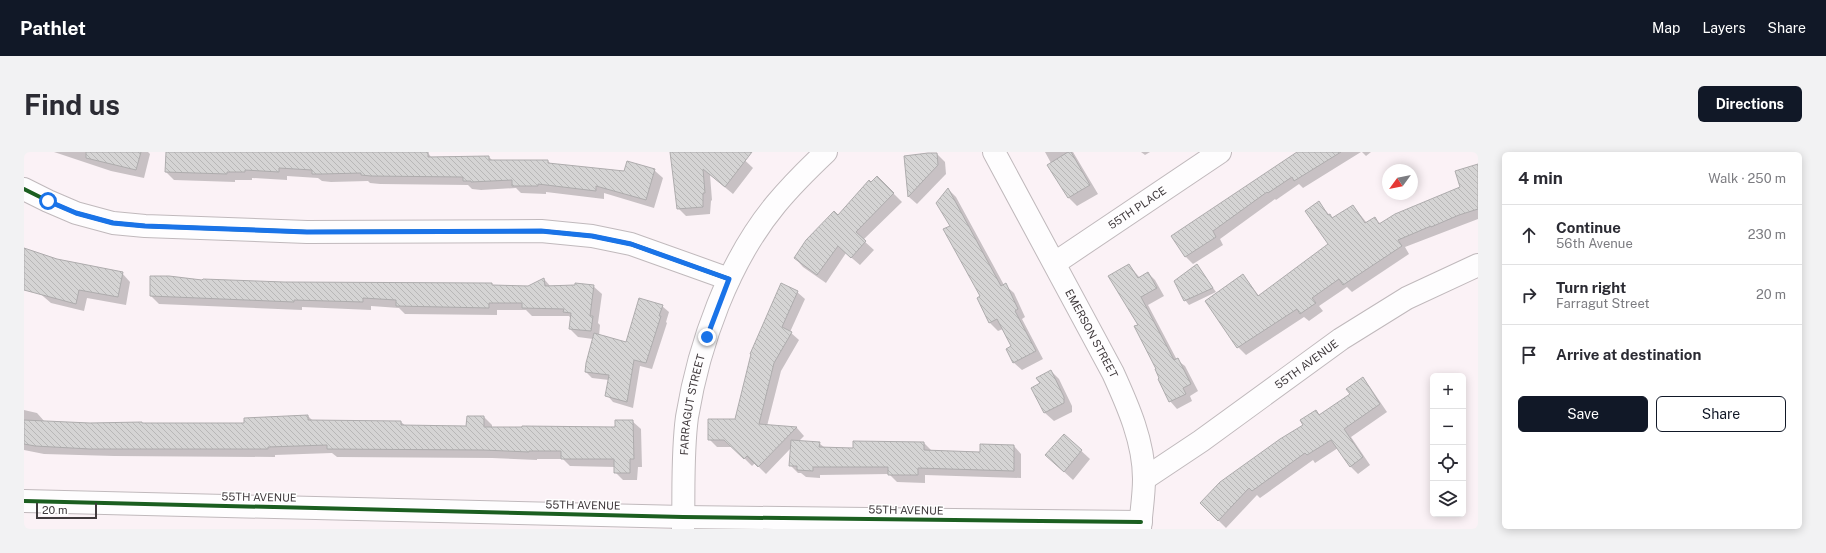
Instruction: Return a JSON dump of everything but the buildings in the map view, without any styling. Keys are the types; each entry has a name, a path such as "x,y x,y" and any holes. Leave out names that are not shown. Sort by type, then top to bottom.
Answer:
{"street":[{"name":"FARRAGUT STREET","path":"683,523 683,467 687,418 695,375 707,337 729,279 759,228 775,205 826,152"},
{"name":"EMERSON STREET","path":"994,152 1055,262 1113,373 1129,409 1140,449 1144,479 1141,525"},
{"name":"55TH PLACE","path":"1055,262 1220,152"},
{"path":"24,189 76,213 113,223 145,226 307,232 541,231 592,236 631,244 729,279"},
{"name":"55TH AVENUE","path":"1144,479 1201,441 1341,339 1407,298 1478,265"},
{"name":"55TH AVENUE","path":"24,501 683,523 1141,525"}],"cycle path":[{"path":"24,189 76,213 113,223 145,226 307,232 541,231 592,236 631,244 729,279"},
{"path":"24,501 683,517 1141,522"}],"route":[{"path":"48,201 76,213 113,223 145,226 307,232 541,231 592,236 631,244 688,263 729,279 707,337"}]}
